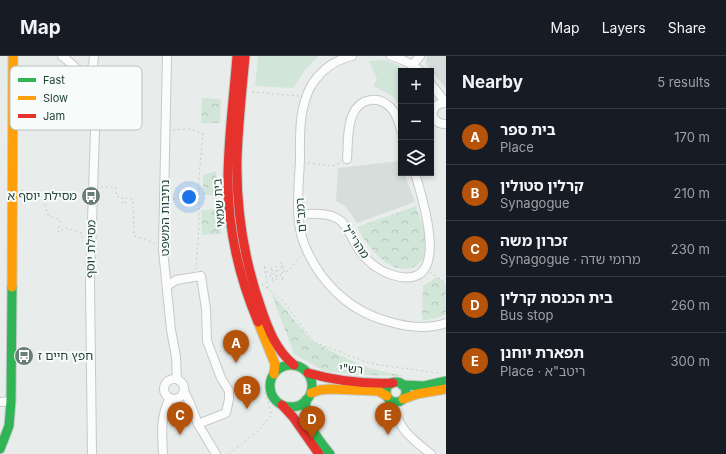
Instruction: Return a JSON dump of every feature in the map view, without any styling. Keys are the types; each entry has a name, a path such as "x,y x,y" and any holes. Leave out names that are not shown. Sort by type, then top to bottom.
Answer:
{"street":[{"path":"13,56 13,66"},
{"name":"מסילת יוסף","path":"62,56 74,66"},
{"path":"92,66 94,56"},
{"name":"נתיבות המשפט","path":"167,56 163,250 171,330 176,357 177,379"},
{"name":"בית שמאי","path":"237,56 228,168 230,209 242,278 251,304 270,341"},
{"name":"בית שמאי","path":"245,56 238,156 239,209 251,276 270,341"},
{"name":"רמב\"ם","path":"352,56 332,65 319,74 306,96 301,122 299,214 299,227 304,245 314,265 325,280 336,292 359,310 371,316 398,325 426,327 438,326 446,323"},
{"path":"391,56 401,58 413,64 417,68"},
{"path":"413,64 417,56"},
{"path":"413,64 420,56"},
{"path":"434,88 446,103"},
{"path":"434,92 436,98 434,105"},
{"path":"348,159 350,125 354,112 360,104 376,99 385,103 394,112 398,122"},
{"path":"434,108 439,104 446,103"},
{"path":"438,123 446,132"},
{"path":"0,448 9,426 11,401 12,130"},
{"name":"מסילת יוסף","path":"92,454 90,364 91,242 95,130"},
{"path":"415,176 434,237 434,257 432,264 427,269"},
{"name":"מהרי\"ל","path":"299,214 325,215 333,216 339,219 348,230 356,245 367,260 391,274 399,277 415,277 427,269"},
{"path":"167,286 176,280 201,276 206,309 207,341 221,378 229,391 226,413 198,424"},
{"path":"270,341 283,357 308,373 312,381 312,388 308,397 305,413 306,418 330,454"},
{"path":"270,341 275,364 274,374 271,381 273,397 293,417 319,454"},
{"path":"274,374 281,368 294,365"},
{"name":"רש\"י","path":"308,373 336,380 409,386 423,386 446,381"},
{"path":"184,391 180,397 170,398 165,394 164,386 171,379 177,379 183,384 184,391 198,424 216,454"},
{"path":"398,384 406,390 405,397 395,399 386,393 388,386 398,384"},
{"name":"רש\"י","path":"308,397 320,390 330,389 378,391 395,399"},
{"path":"395,399 446,389"},
{"path":"282,405 292,407 298,406 308,397"},
{"path":"163,454 163,414 170,398"},
{"path":"395,399 394,412 399,423 406,433 431,454"},
{"path":"0,402 11,401"}],"path":[{"path":"249,92 306,96"},
{"path":"166,129 191,129 203,134 199,176 199,226 196,270 201,276"},
{"path":"300,162 333,166 348,159"},
{"path":"12,187 42,197 48,215 60,220 58,232 67,228 82,233 82,239 91,242"},
{"path":"93,187 116,187 116,196 122,198 122,203 125,204 126,198 133,199 134,236 148,240"},
{"path":"164,199 199,202"},
{"path":"268,288 264,265 273,282 271,267 277,280 276,266 283,281 281,262 285,273 292,269 297,260 308,253"},
{"path":"427,269 446,283"},
{"path":"260,282 282,300 314,342 366,362 439,373"},
{"path":"211,352 224,352 256,341"},
{"path":"230,454 258,431 272,415 264,391 271,390"}],"shaded area":[{"path":"427,56 446,56 446,89 434,73 434,68 430,68 426,63"},
{"path":"398,161 398,176 405,176 415,202 357,223 346,207 336,201 338,168"}],"green space":[{"path":"258,56 318,56 305,70 293,88 255,86"},
{"path":"384,60 403,68 398,68 398,103 392,96 373,86 377,79 369,61"},
{"path":"202,98 221,99 220,123 201,123"},
{"path":"216,171 217,195 203,195 203,175"},
{"path":"416,206 425,237 425,253 418,265 407,269 398,268 380,258 373,251 366,243 357,227"},
{"path":"220,209 221,234 202,235 201,210"},
{"path":"437,277 446,284 446,314 422,321 423,286"},
{"path":"271,292 311,340 368,368 404,376 362,375 324,371 294,354"}],"traffic: fast":[{"path":"0,449 9,426 11,401 12,287"},
{"path":"291,365 306,371 312,386 306,401 291,407 276,401 270,386 276,371 291,365"},
{"path":"402,385 424,386 446,381"},
{"path":"396,382 403,385 406,392 403,399 396,402 389,399 386,392 389,385 396,382"},
{"path":"306,400 309,423 320,442 330,454"}],"traffic: slow":[{"path":"13,57 13,66"},
{"path":"12,287 13,130"},
{"path":"258,322 275,364 274,374"},
{"path":"311,393 330,389 378,391 387,396"},
{"path":"403,399 417,394 446,389"}],"traffic: jam":[{"path":"237,56 229,149 228,180 230,217 232,235 240,270 258,322"},
{"path":"245,56 237,159 238,197 242,235 255,290 267,324 277,346 294,365"},
{"path":"308,373 350,381 393,383"},
{"path":"282,405 293,417 319,454"}],"place":[{"name":"מסילת יוסף א","path":"91,196"},
{"name":"חפץ חיים ז","path":"24,356"},
{"name":"בית ספר","path":"236,363"},
{"name":"קרלין סטולין","path":"247,409"},
{"name":"זכרון משה","path":"180,435"},
{"name":"תפארת יוחנן","path":"388,435"},
{"name":"בית הכנסת קרלין","path":"312,439"}]}
